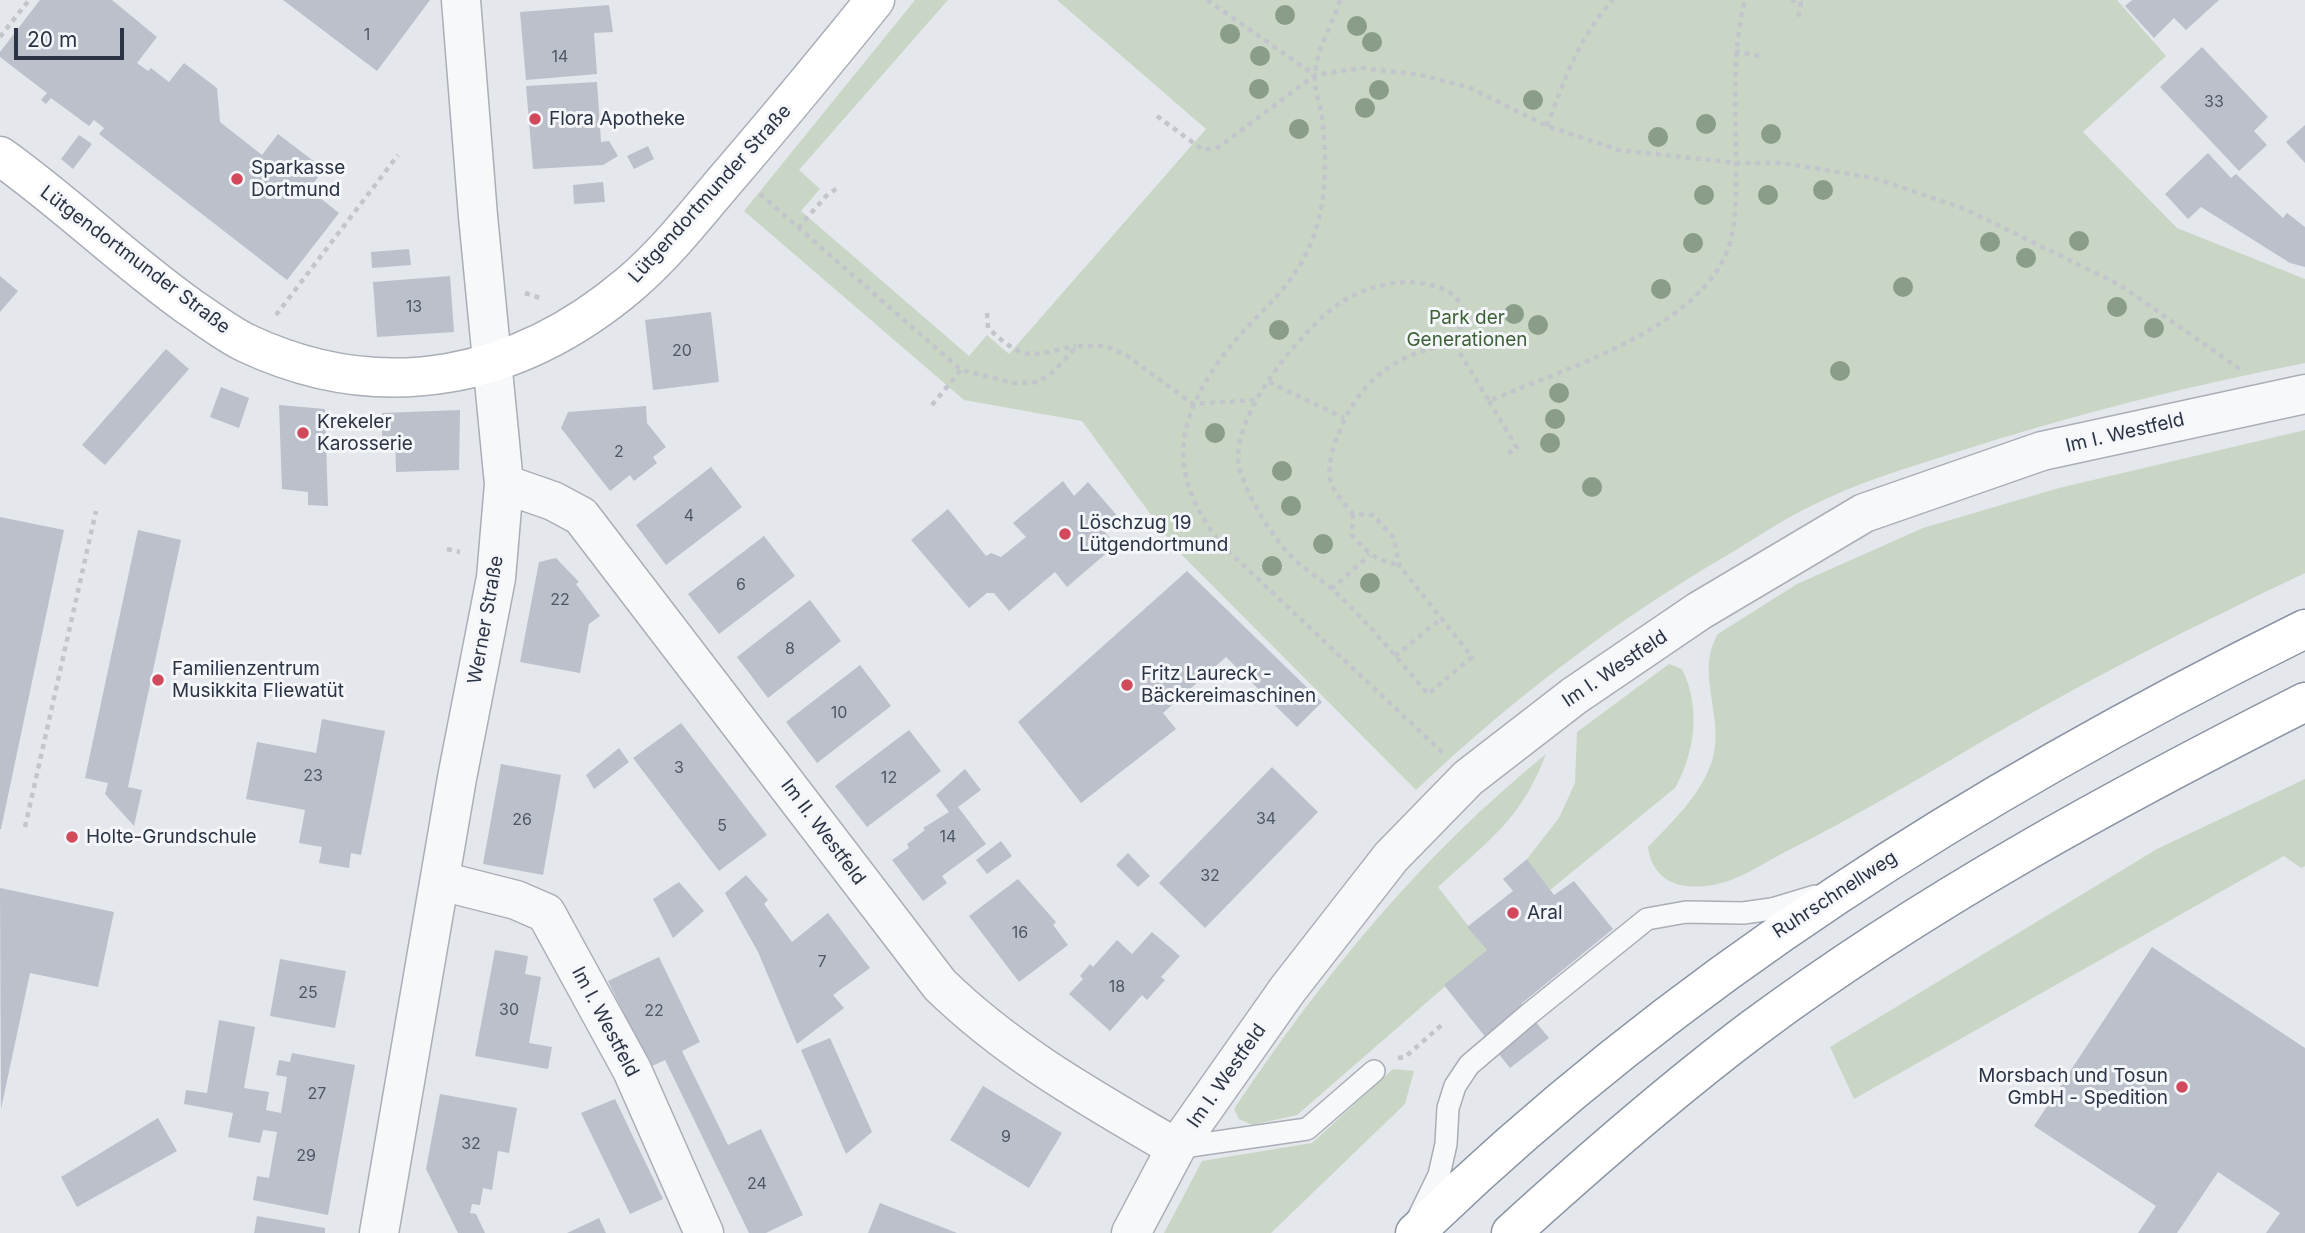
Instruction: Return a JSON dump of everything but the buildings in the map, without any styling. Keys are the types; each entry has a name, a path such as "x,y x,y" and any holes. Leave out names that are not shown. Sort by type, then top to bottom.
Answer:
{"main road":[{"name":"Lütgendortmunder Straße","path":"0,156 176,296 244,342 284,358 329,370 377,377 424,377 494,363 534,348 604,306 633,282 717,191 875,0"},
{"name":"Ruhrschnellweg","path":"1415,1233 1509,1145 1661,1018 1752,951 1880,865 2087,742 2305,629"},
{"path":"1511,1233 1623,1133 1754,1028 1888,936 2035,846 2305,702"}],"street":[{"name":"Werner Straße","path":"379,1233 457,778 496,578 504,484 478,216 461,0"},
{"name":"Im I. Westfeld","path":"1131,1233 1176,1148 1288,989 1391,857 1468,778 1574,696 1699,611 1864,513 2042,451 2305,394"},
{"name":"Im II. Westfeld","path":"504,484 553,501 581,516 940,985 977,1021 1042,1070 1176,1148"},
{"name":"Im I. Westfeld","path":"441,881 516,900 546,913 632,1070 704,1233"}],"lane":[{"path":"1408,1233 1439,1175 1448,1108 1455,1086 1469,1065 1647,919 1686,912 1743,913 1772,909 1807,900 1880,865"},
{"path":"1176,1148 1307,1129 1374,1071"}],"path":[{"path":"0,37 29,0"},
{"path":"1207,0 1315,75"},
{"path":"1340,0 1327,30 1315,75 1325,166 1319,218 1304,260 1276,300 1221,358 1193,404 1185,428 1187,488 1204,522 1224,547 1468,778"},
{"path":"1547,126 1581,44 1594,20 1613,0"},
{"path":"1489,401 1654,330 1691,300 1714,275 1730,244 1735,216 1735,51 1745,0"},
{"path":"1791,0 1801,2 1798,18"},
{"path":"1735,51 1759,56"},
{"path":"1157,116 1203,150 1219,147 1315,75 1361,68 1421,75 1468,87 1547,126 1619,150 1736,163 1783,163 1874,178 1965,209 2120,285 2252,378 2263,402"},
{"path":"271,321 398,155"},
{"path":"798,228 826,196 840,186"},
{"path":"754,189 961,370 1014,383 1038,382 1054,371 1077,346"},
{"path":"1353,514 1373,515 1394,538 1399,565 1472,657 1428,694 1331,589 1290,555 1261,516 1239,471 1238,442 1257,400 1269,382 1304,335 1340,303 1373,287 1414,281 1445,288 1458,298 1465,313 1455,345 1517,448 1507,454"},
{"path":"987,313 988,328 1012,350 1030,356 1077,346 1106,346 1150,369 1193,404 1257,400"},
{"path":"1399,565 1374,559 1352,535 1353,514 1331,484 1332,449 1358,393 1387,369 1429,347 1455,345"},
{"path":"932,405 961,370"},
{"path":"1269,382 1345,418"},
{"path":"25,827 96,511"},
{"path":"447,550 460,552"},
{"path":"1331,589 1370,555"},
{"path":"1395,656 1442,618"},
{"path":"1374,1071 1389,1058 1405,1057 1444,1023"}],"green space":[{"name":"Park der Generationen","path":"915,0 948,0 799,170 820,189 801,211 969,356 987,335 1009,354 1206,129 1057,0 2117,0 2166,56 2083,132 2177,228 2305,279 2305,363 2217,381 2000,438 1863,483 1827,498 1772,527 1609,631 1529,691 1416,790 1176,549 1082,421 964,400 744,211"},
{"path":"2305,430 2305,573 2098,677 1859,813 1741,876 1712,885 1687,886 1666,879 1651,861 1648,847 1693,797 1712,761 1715,729 1709,664 1711,649 1718,634 1797,584 1923,528 2059,488"},
{"path":"1669,664 1682,669 1692,699 1693,714 1691,745 1675,788 1550,890 1527,859 1559,818 1575,783 1577,732"},
{"path":"1546,754 1526,796 1514,813 1488,842 1438,887 1487,950 1297,1115 1252,1125 1239,1119 1234,1109 1339,964 1416,876 1457,834"},
{"path":"2305,779 2305,866 2301,868 2284,856 1854,1099 1830,1047 2157,849"},
{"path":"1393,1069 1414,1071 1405,1104 1271,1233 1164,1233 1202,1161 1312,1143"}],"place":[{"name":"Flora Apotheke","path":"535,119"},
{"name":"Sparkasse Dortmund","path":"237,179"},
{"name":"Krekeler Karosserie","path":"303,433"},
{"name":"Löschzug 19 Lütgendortmund","path":"1065,534"},
{"name":"Familienzentrum Musikkita Fliewatüt","path":"158,680"},
{"name":"Fritz Laureck - Bäckereimaschinen","path":"1127,685"},
{"name":"Holte-Grundschule","path":"72,837"},
{"name":"Aral","path":"1513,913"},
{"name":"Morsbach und Tosun GmbH - Spedition","path":"2182,1087"}]}
